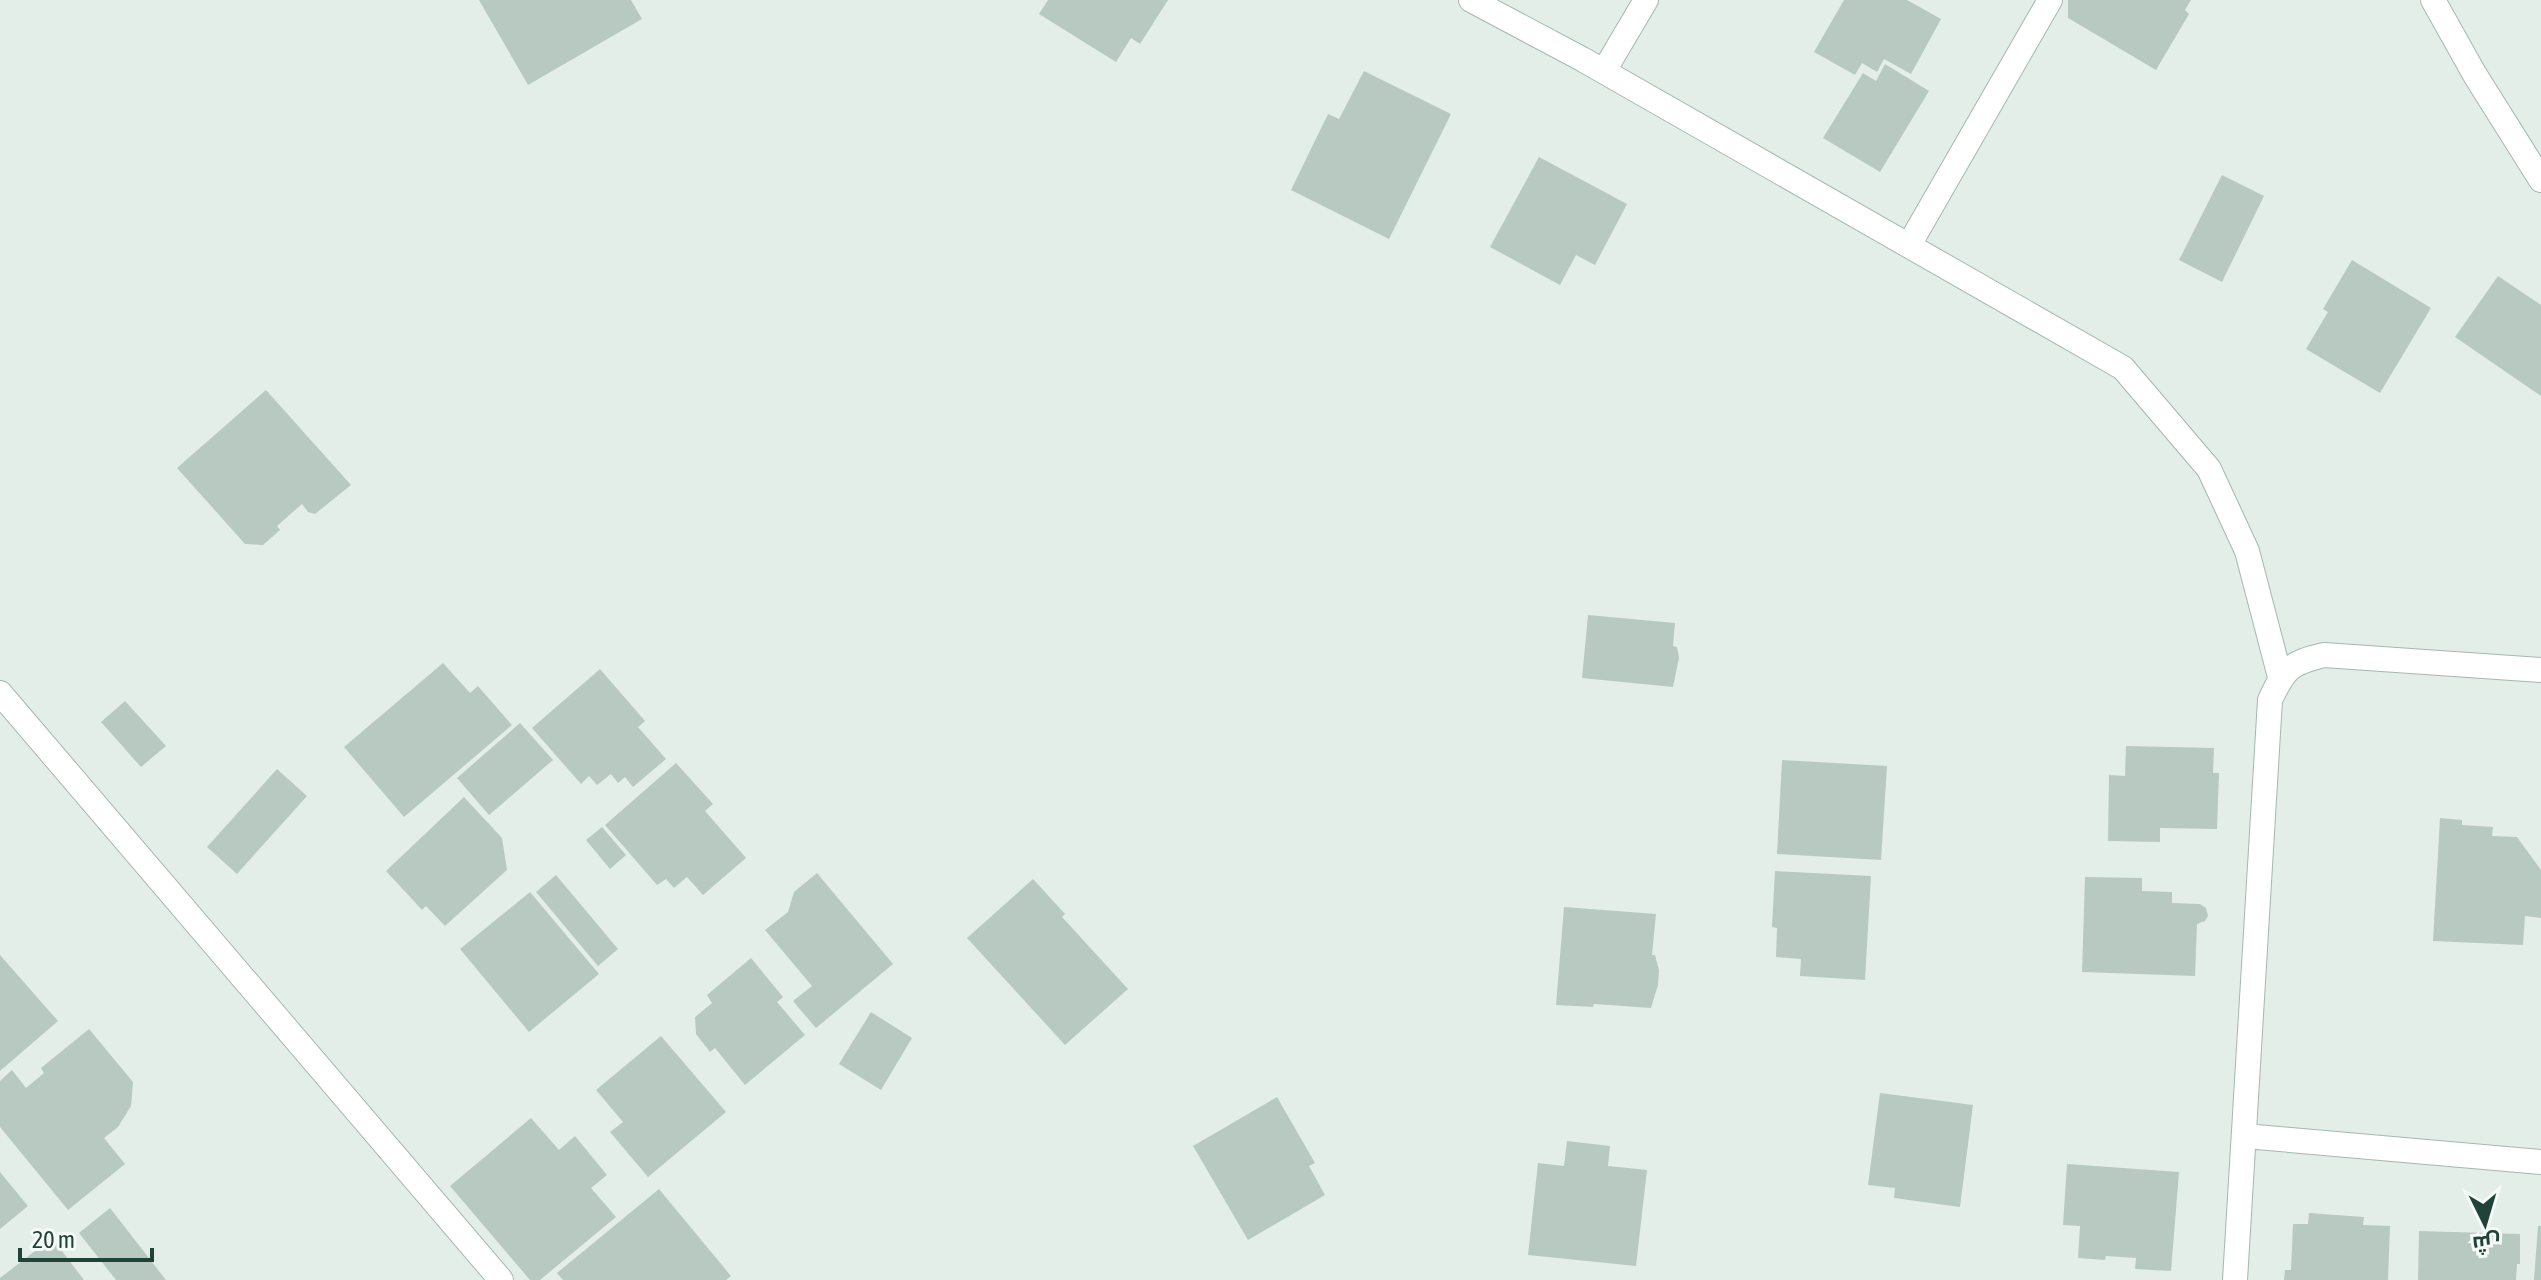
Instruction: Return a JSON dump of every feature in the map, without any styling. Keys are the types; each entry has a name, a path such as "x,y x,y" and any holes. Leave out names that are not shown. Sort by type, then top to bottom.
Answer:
{"street":[{"path":"1471,0 1604,71 2123,368 2209,469 2247,551 2280,677"},
{"path":"1604,71 1646,0"},
{"path":"1909,245 2050,0"},
{"path":"2433,0 2475,75 2541,180"},
{"path":"2235,1280 2270,700 2280,677 2297,661 2324,655 2541,670"},
{"path":"0,693 501,1280"},
{"path":"2245,1136 2541,1162"}],"building":[{"path":"479,0 631,0 642,19 528,85"},
{"path":"1048,0 1168,0 1140,44 1131,38 1116,62 1039,14"},
{"path":"1844,0 1907,0 1941,19 1911,74 1884,59 1877,72 1862,63 1855,75 1814,52"},
{"path":"2068,0 2191,0 2185,10 2189,14 2156,70 2068,18"},
{"path":"1885,64 1929,91 1880,172 1823,138 1863,73 1876,81"},
{"path":"1364,71 1451,114 1389,239 1291,190 1328,114 1339,119"},
{"path":"1539,157 1627,204 1595,265 1576,255 1560,285 1490,247"},
{"path":"2222,175 2264,196 2222,282 2179,260"},
{"path":"2352,260 2431,308 2380,393 2306,349 2328,312 2323,309"},
{"path":"2498,276 2541,305 2541,396 2455,337"},
{"path":"266,390 351,485 315,514 308,512 302,504 277,526 280,530 263,545 245,544 177,468"},
{"path":"1588,615 1675,623 1673,646 1677,647 1679,658 1673,687 1582,678"},
{"path":"443,663 470,693 478,686 512,725 404,817 344,747"},
{"path":"600,669 645,721 638,727 666,759 633,787 625,777 618,783 611,774 597,785 589,776 581,784 532,728"},
{"path":"125,701 166,746 141,767 101,722"},
{"path":"520,723 553,760 489,815 457,778"},
{"path":"2126,746 2214,748 2213,773 2219,773 2217,829 2160,828 2160,842 2108,841 2109,775 2125,776"},
{"path":"1782,760 1887,766 1881,860 1777,854"},
{"path":"676,763 713,804 705,811 746,858 703,895 687,877 674,888 666,879 657,885 605,825"},
{"path":"277,769 307,796 237,874 207,847"},
{"path":"464,797 502,838 507,870 445,926 426,906 422,910 386,871"},
{"path":"2440,818 2462,820 2462,825 2493,827 2492,836 2517,837 2541,870 2541,918 2525,916 2523,945 2433,941"},
{"path":"602,827 626,855 610,869 586,840"},
{"path":"1775,871 1871,876 1865,980 1800,976 1801,959 1776,957 1777,928 1772,927"},
{"path":"817,873 893,964 816,1028 793,1001 812,986 765,930 788,912 794,892"},
{"path":"556,875 618,949 598,966 536,892"},
{"path":"2085,877 2142,878 2142,891 2172,892 2172,903 2200,904 2206,908 2208,916 2197,924 2195,976 2082,972"},
{"path":"1033,879 1065,914 1062,917 1128,989 1065,1045 967,938"},
{"path":"530,892 599,974 529,1032 460,949"},
{"path":"1564,907 1656,914 1652,955 1655,955 1659,970 1651,1008 1556,1005"},
{"path":"0,955 58,1021 0,1071"},
{"path":"751,958 783,997 777,1002 805,1035 745,1085 715,1048 710,1052 696,1034 695,1017 712,1003 707,995"},
{"path":"871,1012 912,1038 881,1090 839,1064"},
{"path":"89,1029 133,1082 131,1106 118,1127 104,1138 125,1164 68,1210 0,1127 0,1081 12,1070 26,1088 44,1073 41,1068"},
{"path":"661,1036 726,1112 648,1177 610,1132 623,1122 596,1090"},
{"path":"1880,1093 1973,1105 1960,1207 1894,1198 1895,1188 1868,1185"},
{"path":"1277,1097 1315,1163 1309,1166 1325,1195 1248,1240 1193,1146"},
{"path":"531,1118 559,1150 575,1136 607,1175 591,1188 616,1217 540,1280 530,1280 450,1186"},
{"path":"1567,1141 1610,1146 1608,1166 1647,1170 1636,1266 1528,1255 1538,1163 1564,1166"},
{"path":"2067,1164 2179,1172 2171,1271 2135,1269 2136,1258 2078,1258 2080,1226 2063,1225"},
{"path":"0,1172 28,1206 0,1229"},
{"path":"659,1189 731,1276 726,1280 563,1280 557,1273"},
{"path":"110,1208 166,1280 116,1280 79,1233"},
{"path":"2309,1213 2364,1217 2363,1225 2390,1226 2388,1280 2284,1280 2285,1270 2291,1270 2293,1224 2308,1224"},
{"path":"2538,1226 2541,1226 2541,1280 2534,1280"},
{"path":"2419,1231 2520,1234 2520,1264 2517,1264 2516,1280 2418,1280"},
{"path":"52,1238 84,1280 0,1280 0,1278"}]}
